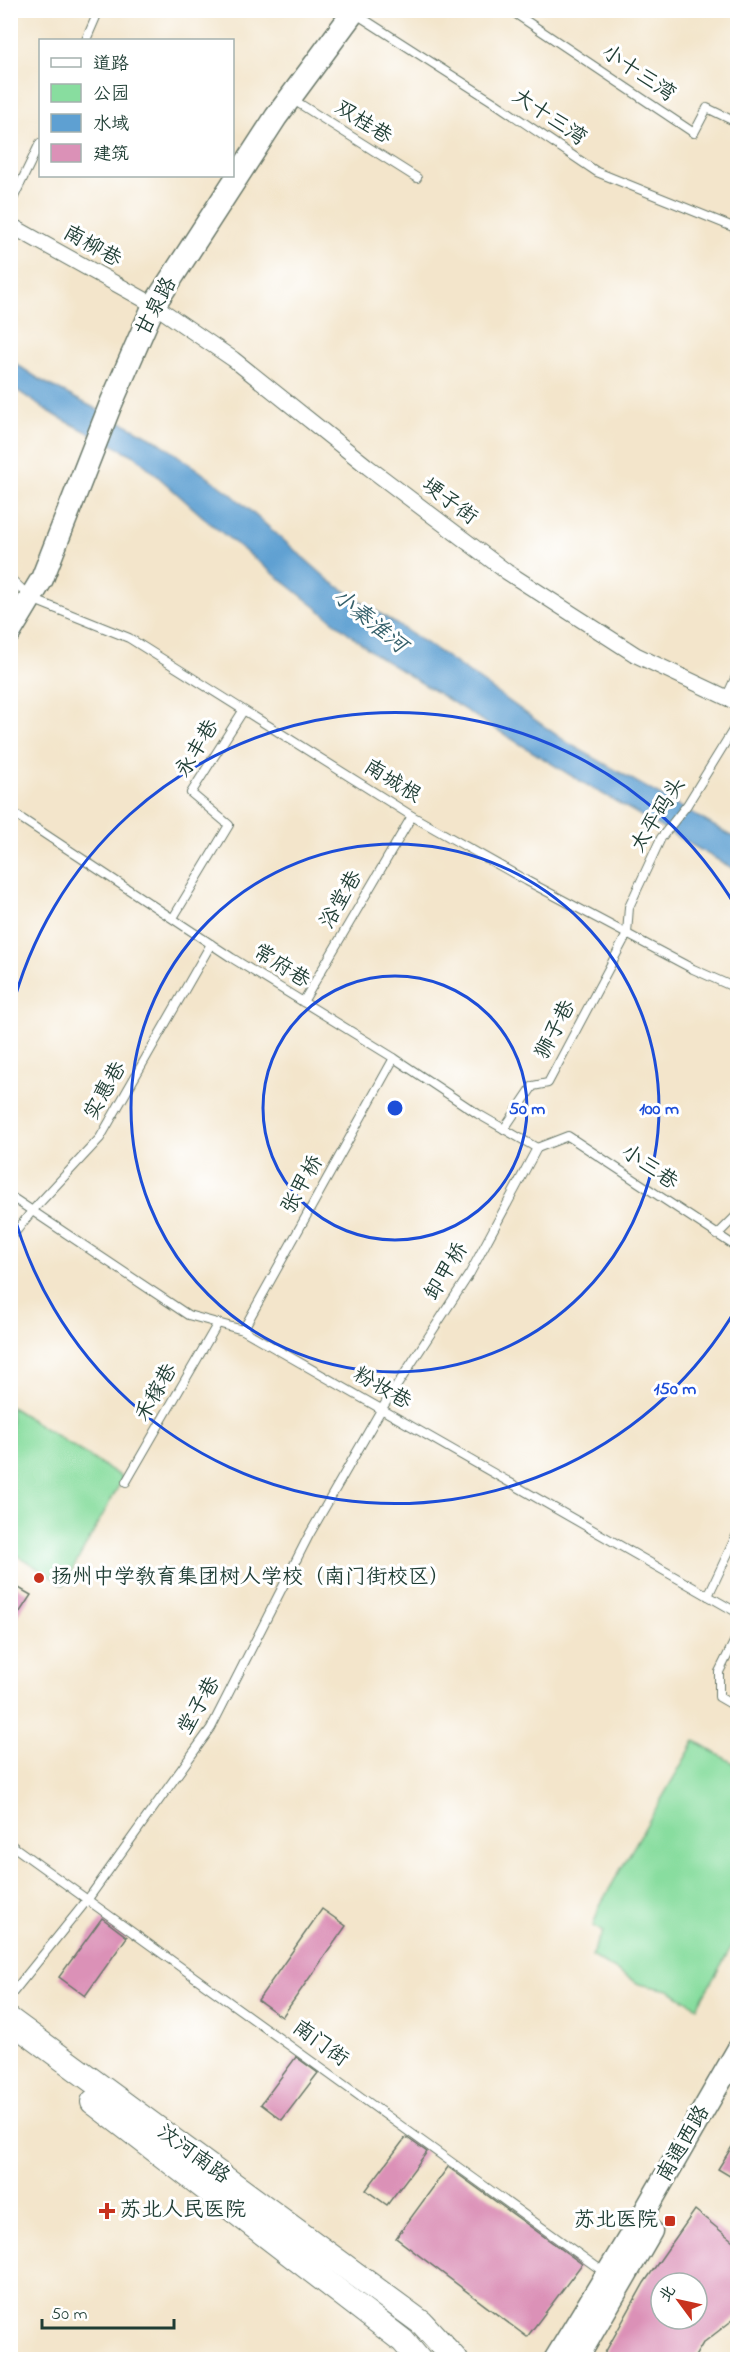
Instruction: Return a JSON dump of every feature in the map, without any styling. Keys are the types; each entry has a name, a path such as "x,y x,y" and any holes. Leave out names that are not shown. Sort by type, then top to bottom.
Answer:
{"main road":[{"name":"汶河南路","path":"10,2020 422,2323 456,2360"},
{"name":"汶河南路","path":"10,2038 403,2341 419,2360"}],"street":[{"name":"甘泉路","path":"10,632 42,579 110,406 154,305 290,98 354,12"},
{"name":"南柳巷","path":"10,225 154,305"},
{"name":"埂子街","path":"154,305 233,359 368,467 507,572 636,655 732,700"},
{"name":"南通西路","path":"555,2360 738,2050"},
{"name":"南通西路","path":"576,2360 738,2081"}],"lane":[{"path":"86,39 99,10"},
{"name":"小十三湾","path":"510,10 694,133 707,108 738,123"},
{"name":"大十三湾","path":"354,12 597,172 738,229"},
{"name":"双桂巷","path":"290,98 417,178"},
{"path":"10,205 39,145"},
{"path":"10,578 32,599"},
{"name":"南城根","path":"32,599 129,638 412,816 627,934 738,989"},
{"path":"732,700 738,672"},
{"name":"永丰巷","path":"173,918 229,825 191,793 243,711"},
{"name":"太平码头","path":"627,934 629,907 661,838 687,805 738,722"},
{"name":"常府巷","path":"10,811 211,944 537,1148"},
{"name":"浴堂巷","path":"303,1002 412,816"},
{"name":"狮子巷","path":"504,1129 533,1086 548,1083 627,934"},
{"name":"实惠巷","path":"10,1239 32,1211 100,1138 211,944"},
{"name":"张甲桥","path":"243,1330 394,1058"},
{"name":"小三巷","path":"537,1148 568,1136 738,1248"},
{"name":"卸甲桥","path":"381,1410 470,1273 537,1148"},
{"name":"粉妆巷","path":"10,1196 188,1315 243,1330 738,1613"},
{"path":"717,1235 738,1214"},
{"name":"禾稼巷","path":"126,1482 218,1323"},
{"name":"堂子巷","path":"10,1996 88,1899 211,1728 309,1535 381,1410"},
{"path":"708,1596 738,1532"},
{"path":"738,1634 719,1672 719,1697 738,1708"},
{"name":"南门街","path":"10,1844 607,2274"}],"green space":[{"name":"扬州中学教育集团树人学校（南门街校区）","path":"11,1407 123,1478 64,1585 11,1551"},
{"path":"695,1741 738,1766 737,1937 697,2007 669,1990 639,1984 591,1956 603,1932 593,1926 600,1905"}],"water":[{"name":"小秦淮河","path":"10,360 42,381 156,440 230,493 331,582 441,653 568,743 737,839 737,871 575,778 376,655 211,524 135,456 54,415 11,386"}],"building":[{"path":"10,1583 31,1595 10,1627"},
{"path":"322,1909 346,1926 282,2017 258,2000"},
{"path":"102,1918 127,1937 85,1996 59,1977"},
{"path":"296,2057 318,2073 282,2120 261,2104"},
{"path":"406,2137 427,2152 387,2205 366,2190"},
{"path":"738,2137 738,2181 718,2169"},
{"path":"448,2167 582,2264 527,2337 396,2238"},
{"path":"695,2210 738,2245 738,2316 703,2343 693,2360 601,2360 649,2276 649,2331 709,2331 709,2271 652,2271"}],"place":[{"name":"扬州中学教育集团树人学校（南门街校区）","path":"39,1578"},
{"name":"苏北人民医院","path":"107,2211"},
{"name":"苏北医院","path":"670,2221"}]}
